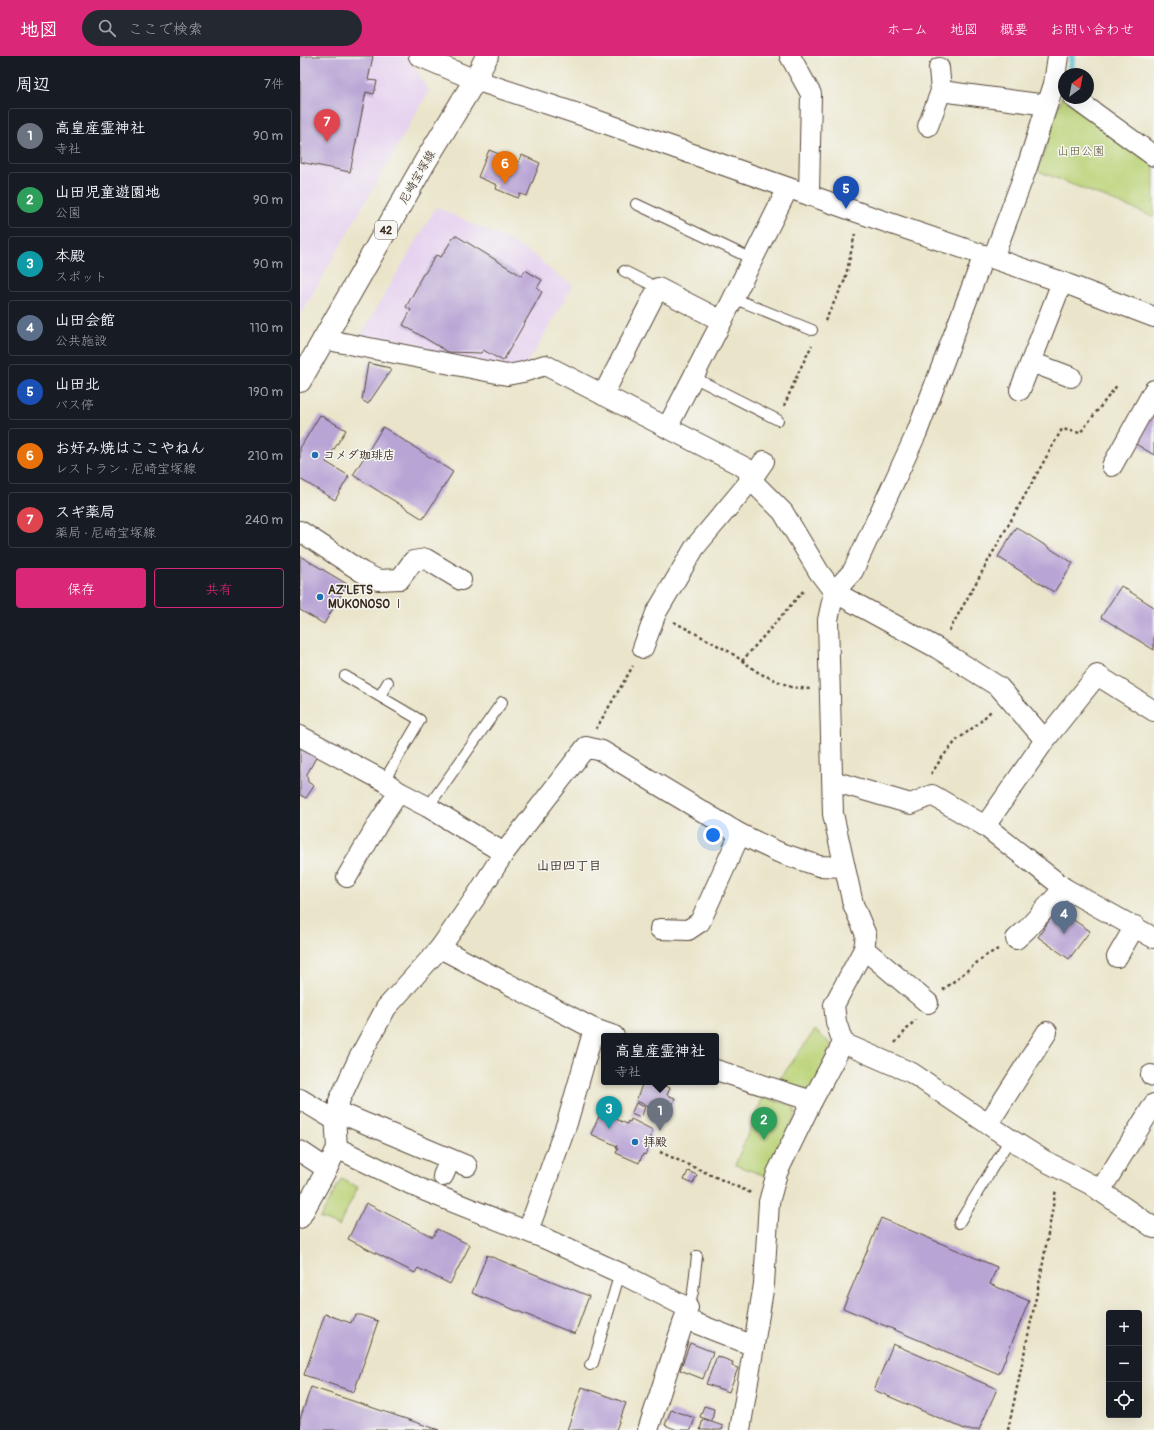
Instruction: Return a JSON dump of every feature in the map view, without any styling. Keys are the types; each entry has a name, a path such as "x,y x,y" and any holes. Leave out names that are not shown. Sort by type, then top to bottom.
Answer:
{"main road":[{"name":"尼崎宝塚線","path":"300,381 425,162 475,80 487,56"}],"street":[{"path":"418,56 475,80 598,121 874,219 1062,282 1154,317"},
{"path":"790,56 811,94 809,195"},
{"path":"1053,57 1058,83"},
{"path":"928,126 941,91 939,68"},
{"path":"740,1430 764,1284 769,1202 777,1173 843,1043 836,1022 834,1005 864,949 866,935 854,904 833,814 828,620 834,592 853,571 917,432 988,257 1027,167 1047,105 1058,89"},
{"path":"941,91 1047,105"},
{"path":"1082,104 1154,156"},
{"path":"667,428 788,188"},
{"path":"1020,390 1062,282"},
{"path":"603,395 658,288 722,321"},
{"path":"323,339 507,375 545,365 746,468 751,480 784,512 819,572 834,592 939,649 999,687 1045,740"},
{"path":"1031,362 1070,377"},
{"path":"1112,466 1154,390"},
{"path":"639,642 656,613 663,591 695,547 751,480 764,461"},
{"path":"300,531 362,572 378,580 400,579 413,561 426,559 461,580"},
{"path":"985,826 1045,740 1097,675 1154,711"},
{"path":"300,736 392,786 504,853"},
{"path":"300,1218 337,1148 336,1115 339,1109 339,1101 358,1060 386,1008 440,948 504,853 586,747 602,752 740,834 778,852 819,866 845,867"},
{"path":"833,781 911,804 932,795 985,826 1064,888 1135,926 1154,938"},
{"path":"348,876 379,822 392,786"},
{"path":"660,928 688,930 700,922 740,834"},
{"path":"1016,939 1064,888"},
{"path":"1118,957 1135,926"},
{"path":"440,948 594,1029 605,1033"},
{"path":"864,949 928,1004"},
{"path":"528,1231 567,1123 594,1029"},
{"path":"988,1124 1047,1032"},
{"path":"843,1043 912,1073 1010,1139 1045,1161 1090,1184 1154,1228"},
{"path":"719,1071 812,1102"},
{"path":"300,1099 330,1117 344,1114 453,1168"},
{"path":"1100,1191 1154,1104"},
{"path":"337,1148 423,1190 528,1231 620,1273 687,1313 754,1346"},
{"path":"300,1151 327,1169"},
{"path":"648,1430 687,1313"}],"lane":[{"path":"636,204 752,259"},
{"path":"624,271 658,288"},
{"path":"733,298 812,330"},
{"path":"693,377 778,420"},
{"path":"346,676 380,696 423,716 392,786"},
{"path":"380,696 388,682"},
{"path":"428,807 502,702"},
{"path":"959,1223 1010,1139"},
{"path":"687,1313 693,1292 697,1256"},
{"path":"590,1365 593,1363 620,1273"}],"path":[{"path":"939,649 1062,429 1080,433 1118,384"},
{"path":"742,661 819,572"},
{"path":"656,613 730,652 759,673 791,687 820,690 830,689"},
{"path":"586,747 639,642"},
{"path":"911,804 943,756 957,740 979,722 1007,695"},
{"path":"660,1152 769,1202"},
{"path":"1008,1430 1041,1274 1059,1168"}],"shaded area":[{"path":"300,56 407,56 429,91 300,316"},
{"path":"436,207 514,243 535,256 553,272 573,285 535,351 524,366 508,369 359,338"}],"green space":[{"name":"山田公園","path":"1059,104 1073,104 1154,161 1154,217 1038,171"},
{"path":"815,1030 832,1045 812,1091 777,1083"},
{"path":"763,1097 793,1106 796,1115 766,1176 735,1165"},
{"path":"341,1179 358,1187 339,1226 320,1218"}],"building":[{"path":"300,56 373,56 368,80 377,81 374,94 366,92 350,172 300,162"},
{"path":"489,150 519,162 522,155 540,163 527,196 520,194 518,198 496,189 497,185 478,177"},
{"path":"455,235 522,276 525,270 542,280 537,288 542,292 503,361 483,350 481,353 448,352 403,325 411,310 406,307 423,274 436,255 441,257"},
{"path":"368,363 390,368 391,370 368,404 362,400"},
{"path":"1154,411 1154,455 1134,443"},
{"name":"コメダ珈琲店","path":"320,415 346,430 326,462 349,476 335,500 300,479 300,448"},
{"path":"383,427 453,472 423,519 353,475"},
{"path":"1016,527 1073,563 1054,592 998,557"},
{"name":"AZ'LETS MUKONOSO Ⅰ","path":"300,556 347,584 324,624 300,610"},
{"path":"1121,586 1154,607 1154,650 1101,617"},
{"path":"300,744 318,754 307,774 308,782 314,786 306,798 300,795"},
{"path":"1057,909 1090,931 1069,959 1038,937"},
{"path":"642,1085 662,1085 670,1088 667,1095 675,1098 669,1114 636,1101"},
{"path":"636,1103 645,1107 641,1118 631,1114"},
{"path":"601,1112 627,1124 631,1119 653,1130 650,1137 653,1138 645,1155 643,1154 639,1163 616,1153 618,1149 616,1148 617,1146 591,1134"},
{"path":"688,1171 697,1175 693,1184 684,1180"},
{"path":"366,1203 433,1237 437,1229 470,1245 450,1284 418,1268 415,1273 348,1239"},
{"path":"881,1218 997,1267 990,1284 1029,1301 999,1374 843,1308"},
{"path":"487,1255 589,1296 575,1334 472,1293"},
{"path":"325,1314 351,1323 356,1315 378,1321 354,1392 304,1375"},
{"path":"690,1343 713,1352 703,1379 680,1370"},
{"path":"893,1344 997,1389 979,1430 967,1430 874,1390"},
{"path":"717,1356 733,1362 732,1366 738,1368 729,1392 706,1384"},
{"path":"311,1387 439,1430 300,1430 300,1419"},
{"path":"582,1387 626,1403 616,1430 567,1430"},
{"path":"704,1406 714,1409 712,1421 700,1417"},
{"path":"671,1410 695,1418 691,1430 677,1430 665,1425"},
{"path":"703,1419 723,1426 722,1430 700,1430"}],"waterway":[{"path":"1071,68 1072,56"}],"place":[{"name":"スギ薬局","path":"327,142"},
{"name":"お好み焼はここやねん","path":"505,184"},
{"name":"山田北","path":"846,209"},
{"name":"コメダ珈琲店","path":"315,455"},
{"name":"AZ'LETS MUKONOSO Ⅰ","path":"320,597"},
{"name":"山田会館","path":"1064,934"},
{"name":"本殿","path":"609,1129"},
{"name":"高皇産霊神社","path":"660,1131"},
{"name":"山田児童遊園地","path":"764,1140"},
{"name":"拝殿","path":"635,1142"}],"district":[{"name":"山田四丁目","path":"569,865"}]}
